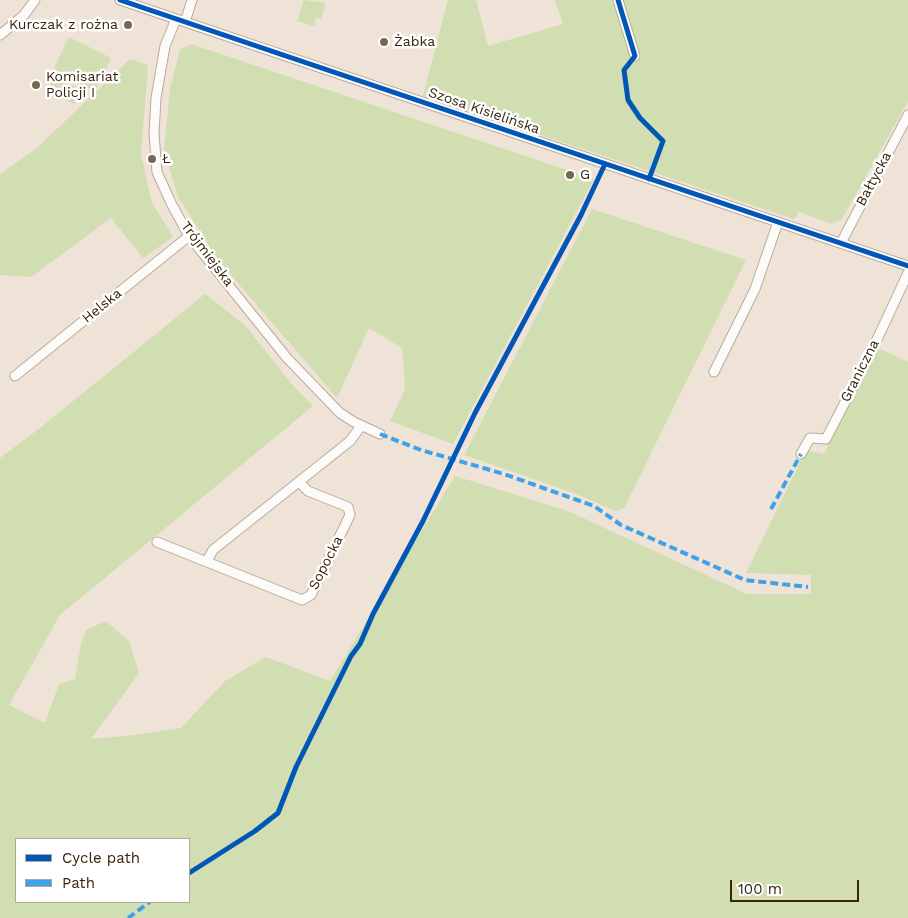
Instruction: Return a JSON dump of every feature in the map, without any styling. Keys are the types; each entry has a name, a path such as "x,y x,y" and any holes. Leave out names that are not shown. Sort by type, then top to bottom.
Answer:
{"street":[{"path":"0,35 24,14 35,0"},
{"name":"Szosa Kisielińska","path":"120,0 908,266"},
{"name":"Trójmiejska","path":"192,0 165,46 156,98 154,134 157,172 190,236 287,358 335,407 361,426 380,434"},
{"path":"618,0 635,56"},
{"name":"Bałtycka","path":"841,243 908,115"},
{"path":"714,372 755,289 778,222"},
{"name":"Helska","path":"15,376 190,236"},
{"name":"Graniczna","path":"801,454 810,438 826,439 874,346 908,273"},
{"path":"207,561 213,550 350,441 361,426"},
{"name":"Sopocka","path":"157,542 302,600 311,595 350,515 348,507 308,490 299,482"}],"green space":[{"path":"304,0 326,3 321,19 316,18 314,26 297,21"},
{"path":"448,0 476,0 488,46 563,24 555,0 908,0 908,101 842,219 832,224 799,212 794,219 423,96"},
{"path":"69,37 111,58 95,91 53,70"},
{"path":"191,44 594,179 453,444 390,421 405,389 402,348 369,328 337,398 218,260 178,197 164,150 170,88 180,50"},
{"path":"130,59 148,65 141,154 152,203 173,237 143,258 111,218 31,277 0,275 0,174 37,148"},
{"path":"55,76 81,89 74,104 47,91"},
{"path":"592,209 746,260 624,508 615,511 574,493 464,455"},
{"path":"205,294 245,325 290,382 313,406 60,615 9,705 45,723 59,684 75,679 81,643 86,630 106,621 129,641 139,673 91,739 135,735 181,728 225,681 266,657 330,681 455,476 568,511 747,594 811,594 811,575 746,573 806,450 824,454 876,347 908,362 908,918 0,918 0,458 40,428"}],"marked path":[{"path":"380,434 421,450 504,474 594,506 621,525 745,580 808,587"},
{"path":"771,509 801,454"},
{"path":"128,918 149,903"}],"cycle path":[{"path":"120,0 908,266"},
{"path":"618,0 635,56 624,70 628,100 640,118 663,141 649,179"},
{"path":"190,872 255,831 278,813 296,767 351,656 360,644 373,614 423,521 475,413 581,215 605,164"}],"place":[{"name":"Kurczak z rożna","path":"128,25"},
{"name":"Żabka","path":"384,42"},
{"name":"Komisariat Policji I","path":"36,85"},
{"name":"Ł","path":"152,159"},
{"name":"G","path":"570,175"}]}
